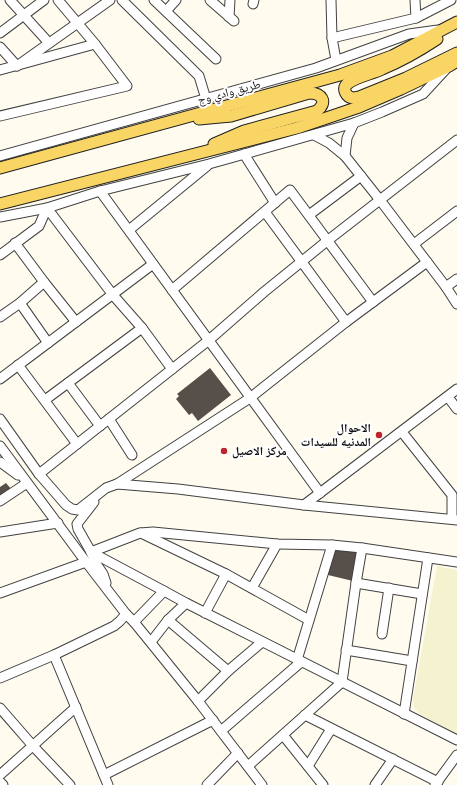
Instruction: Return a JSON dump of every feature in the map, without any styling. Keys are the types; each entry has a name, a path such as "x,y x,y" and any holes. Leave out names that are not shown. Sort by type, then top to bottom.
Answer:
{"main road":[{"name":"طريق وادي وج","path":"0,168 340,75 392,56 457,22"},
{"path":"457,25 418,52 347,84 345,91 348,96 352,98 359,97 406,78 457,53"},
{"path":"0,204 297,128 359,107 453,64"},
{"path":"174,121 231,116 309,93 319,94 322,99 322,107 317,111 244,131 184,157"}],"street":[{"path":"10,0 49,43"},
{"path":"0,33 44,0"},
{"path":"0,116 127,86 95,44 58,0"},
{"path":"17,66 110,0"},
{"path":"122,0 198,76 206,99"},
{"path":"154,0 216,59"},
{"path":"166,11 176,0"},
{"path":"210,0 232,19 230,0"},
{"path":"331,0 332,38 336,60"},
{"path":"415,0 416,18"},
{"path":"332,38 416,18 451,0"},
{"path":"0,156 316,68 409,34 441,30"},
{"path":"0,70 95,44"},
{"path":"0,47 17,66"},
{"path":"0,217 46,208 100,191 209,164 354,123 422,94 453,64"},
{"path":"345,156 348,138 354,123"},
{"path":"314,135 329,143 345,156 414,244 457,304"},
{"path":"39,474 209,340 264,292 327,241 457,140"},
{"path":"244,154 275,203"},
{"path":"129,230 209,164"},
{"path":"309,215 361,176"},
{"path":"172,290 290,190 373,302"},
{"path":"100,191 320,493"},
{"path":"0,255 39,226 46,208"},
{"path":"46,208 113,295 142,328 172,369"},
{"path":"414,244 457,211"},
{"path":"265,212 346,322"},
{"path":"15,243 76,322"},
{"path":"0,420 39,474 66,505 78,510 106,488 117,484 250,398 346,322 427,262"},
{"path":"0,379 153,264"},
{"path":"446,287 457,279"},
{"path":"0,317 20,303 44,282"},
{"path":"20,303 48,342"},
{"path":"45,400 142,328"},
{"path":"18,365 77,444"},
{"path":"68,383 100,426"},
{"path":"304,505 457,390"},
{"path":"448,397 457,409"},
{"path":"109,419 132,455"},
{"path":"117,484 178,488 304,505 455,519 455,493 402,432"},
{"path":"0,446 126,614 151,642 222,731 262,785"},
{"path":"0,462 26,481"},
{"path":"0,501 26,481"},
{"path":"106,488 92,504 78,524 78,529 103,574 109,592"},
{"path":"0,532 58,523"},
{"path":"91,552 140,533 153,532 277,544 332,545 457,562"},
{"path":"140,533 226,574 309,620"},
{"path":"252,588 277,544"},
{"path":"222,731 299,661 309,620 332,545"},
{"path":"248,766 342,682 362,548"},
{"path":"91,552 205,613 457,740"},
{"path":"404,714 428,558"},
{"path":"0,593 86,562"},
{"path":"205,613 226,574"},
{"path":"356,583 422,594"},
{"path":"382,634 389,588"},
{"path":"134,622 164,591"},
{"path":"151,642 168,620 186,603"},
{"path":"0,678 54,655 114,626 126,614"},
{"path":"168,620 228,671"},
{"path":"198,701 228,671 262,642"},
{"path":"346,650 412,662"},
{"path":"54,655 108,785"},
{"path":"0,775 76,707"},
{"path":"0,708 70,785"},
{"path":"305,715 437,783 457,755"},
{"path":"104,774 213,720"},
{"path":"308,766 332,729"},
{"path":"283,735 323,785"},
{"path":"207,785 238,753"},
{"path":"375,785 393,759"},
{"path":"0,782 3,785"}],"shaded area":[{"path":"437,566 457,570 457,734 421,715 414,708 413,699"}],"building":[{"path":"210,368 231,395 198,421 192,413 189,415 176,399 179,396 177,394"},
{"path":"6,483 12,490 0,499 0,487"},
{"path":"335,548 360,549 353,581 328,575"}],"place":[{"name":"الاحوال المدنيه للسيدات","path":"379,435"},
{"name":"مركز الاصيل","path":"224,451"}]}
